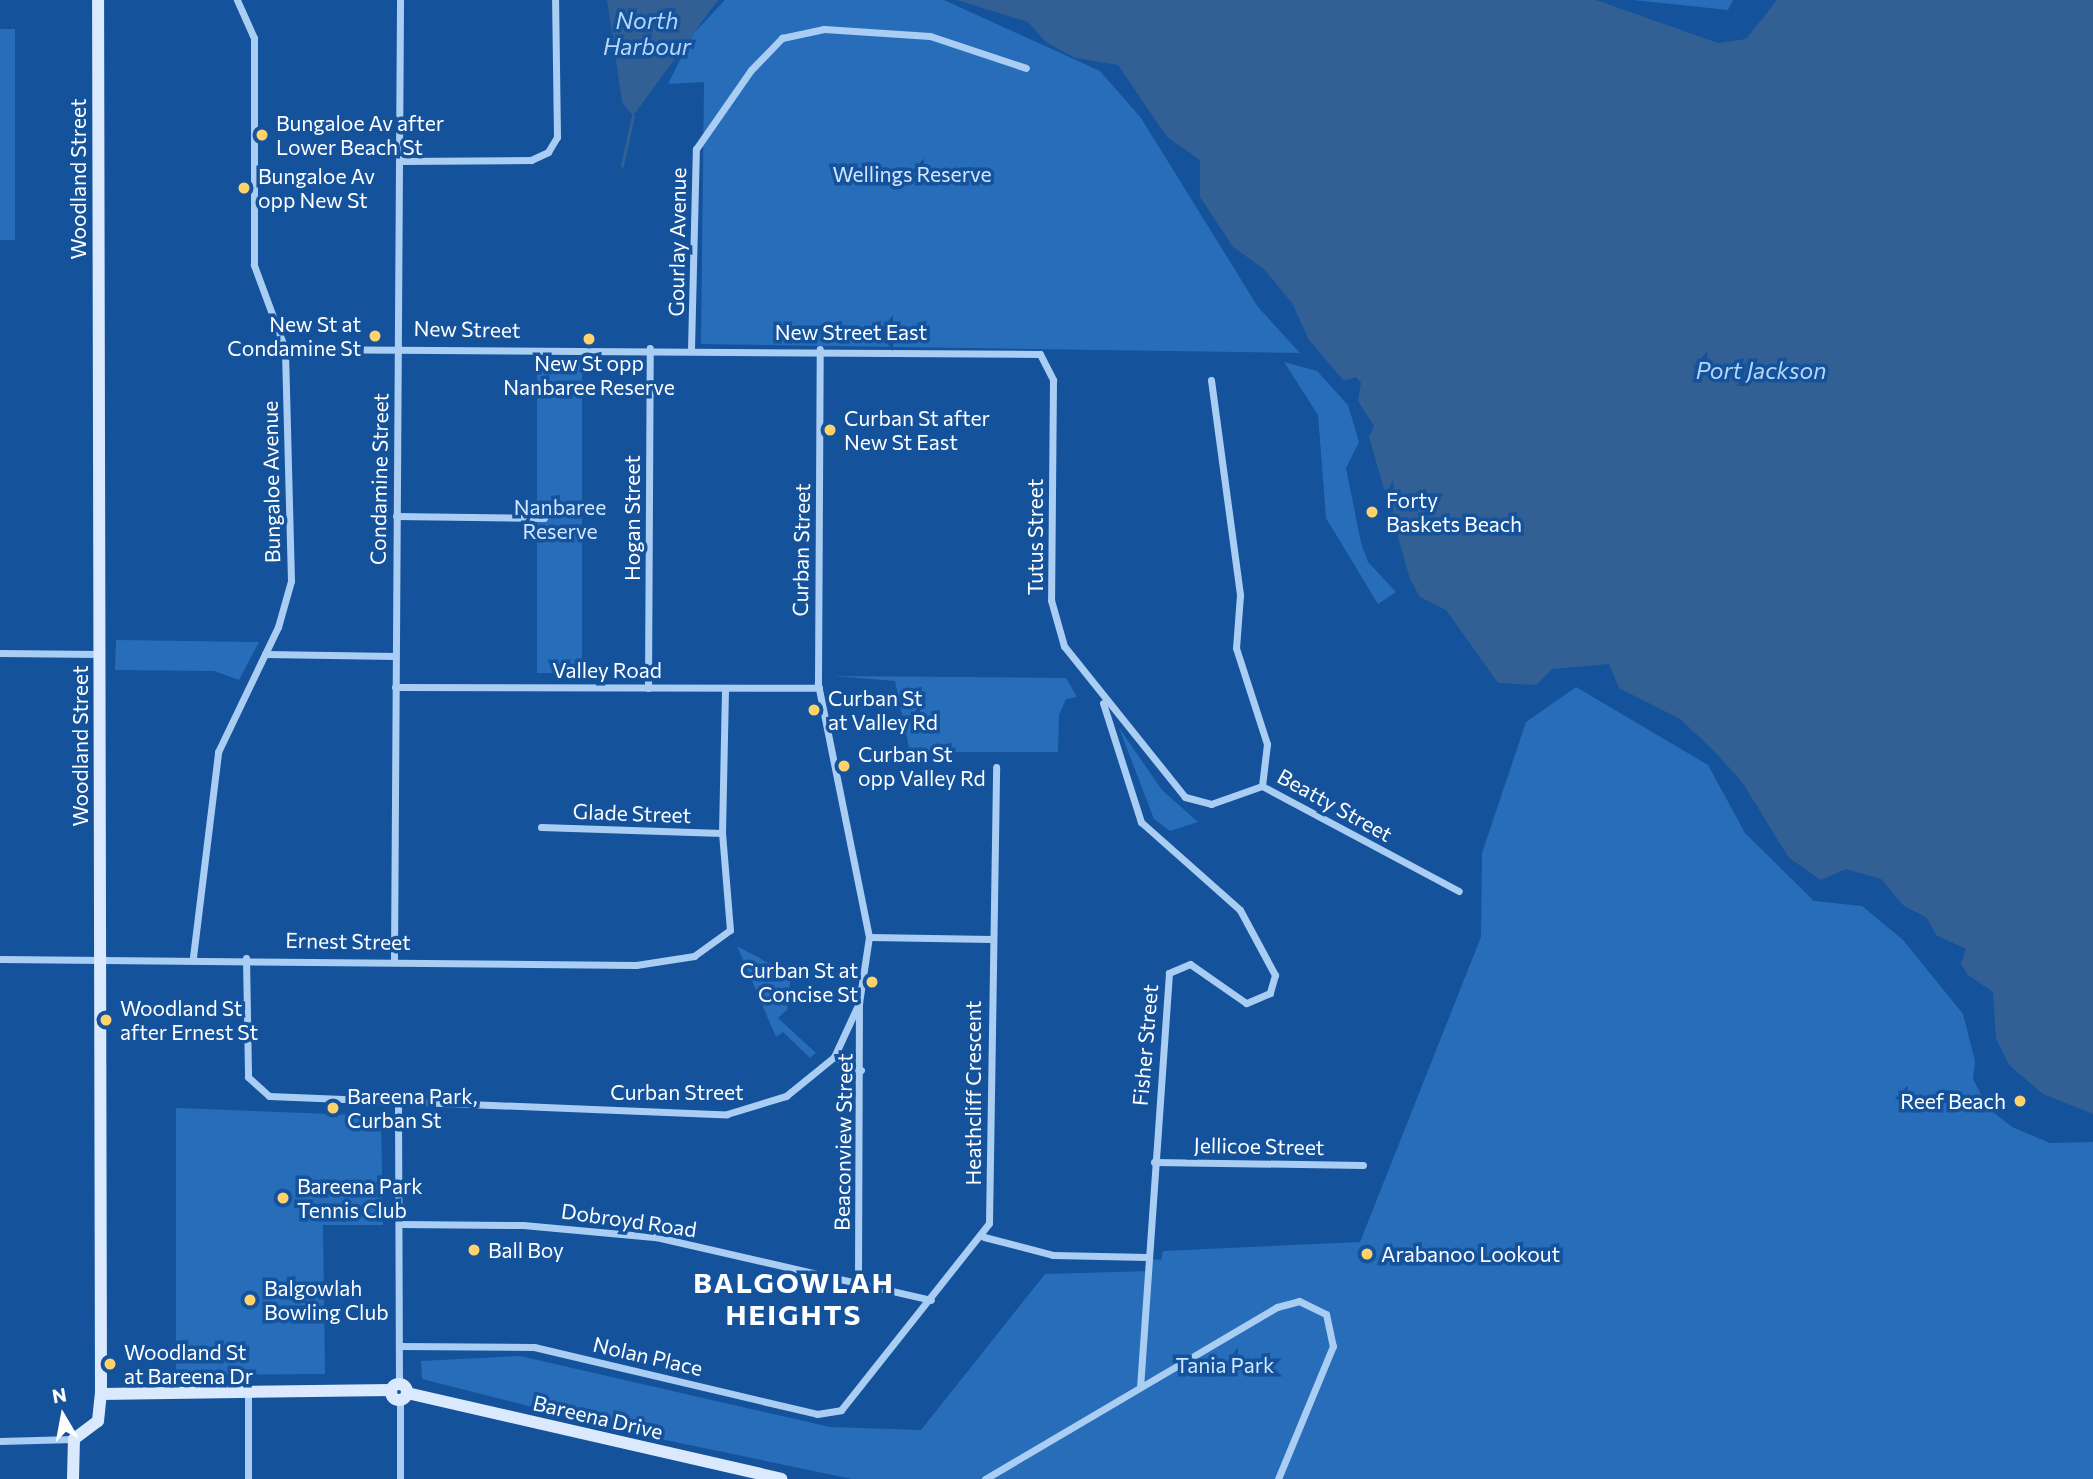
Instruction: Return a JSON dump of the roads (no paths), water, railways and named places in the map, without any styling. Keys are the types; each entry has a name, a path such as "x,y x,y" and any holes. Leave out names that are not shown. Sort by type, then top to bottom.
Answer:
{"street":[{"name":"Woodland Street","path":"74,1439 98,1421 101,1394 98,0"},
{"name":"Bungaloe Avenue","path":"193,957 218,752 265,654 290,581 285,349 254,265 254,38 237,0"},
{"name":"Condamine Street","path":"394,959 400,0"},
{"path":"400,161 531,160 548,152 557,137 555,0"},
{"name":"Gourlay Avenue","path":"691,349 696,149 751,69 782,38 824,29 919,35 1026,68"},
{"name":"New Street","path":"285,349 398,345 650,348"},
{"name":"New Street East","path":"650,348 1028,351 1048,362"},
{"name":"Hogan Street","path":"648,688 650,348"},
{"name":"Curban Street","path":"246,958 247,1071 256,1090 398,1101 727,1114 786,1096 834,1057 859,1003 869,937 819,688 820,349"},
{"name":"Tutus Street","path":"1048,362 1053,613 1064,646 1102,699"},
{"name":"Beatty Street","path":"1211,380 1239,582 1236,648 1267,744 1262,786 1459,891"},
{"path":"396,516 544,518"},
{"path":"0,653 99,654"},
{"path":"265,654 395,656"},
{"name":"Valley Road","path":"395,687 819,688"},
{"path":"722,833 725,689"},
{"path":"1102,699 1185,797 1211,804 1262,786"},
{"name":"Fisher Street","path":"1102,699 1141,822 1241,909 1275,969 1270,993 1246,1003 1190,964 1171,970 1154,1162 1140,1387"},
{"name":"Heathcliff Crescent","path":"870,1377 984,1237 990,1214 996,767"},
{"name":"Glade Street","path":"541,827 722,833"},
{"name":"Ernest Street","path":"0,959 193,957 636,965 694,956 730,930 722,833"},
{"path":"869,937 992,939"},
{"name":"Beaconview Street","path":"858,1283 861,1070 859,1003"},
{"path":"834,1057 861,1070"},
{"path":"398,1101 401,1479"},
{"name":"Jellicoe Street","path":"1154,1162 1363,1165"},
{"name":"Dobroyd Road","path":"400,1224 523,1225 656,1237 931,1300"},
{"path":"984,1237 1053,1255 1147,1257"},
{"path":"985,1479 1284,1303 1315,1306 1331,1323 1333,1346 1278,1479"},
{"name":"Nolan Place","path":"399,1346 534,1347 821,1415 841,1410 870,1377"},
{"path":"248,1390 248,1479"},
{"name":"Bareena Drive","path":"101,1394 248,1390 399,1392 781,1479"},
{"path":"0,1441 74,1439 74,1479"}],"water":[{"name":"North Harbour","path":"607,0 718,0 633,116 622,102"},
{"name":"Port Jackson","path":"957,0 1596,0 1718,43 1746,39 1777,0 2093,0 2093,1114 2043,1094 2009,1065 1996,1039 1993,992 1968,975 1961,964 1966,949 1936,935 1927,918 1903,905 1881,879 1846,869 1821,880 1789,858 1742,782 1714,751 1680,719 1619,688 1609,664 1552,669 1536,685 1498,683 1446,610 1420,597 1410,579 1369,437 1374,426 1358,401 1361,383 1356,377 1344,381 1309,340 1292,303 1264,269 1233,247 1200,197 1200,160 1167,137 1118,65 1075,58 1046,42 1028,22"}],"waterway":[{"path":"622,166 633,116"}],"place":[{"name":"Bungaloe Av after Lower Beach St","path":"262,135"},
{"name":"Bungaloe Av opp New St","path":"244,188"},
{"name":"New St at Condamine St","path":"375,336"},
{"name":"New St opp Nanbaree Reserve","path":"589,339"},
{"name":"Curban St after New St East","path":"830,430"},
{"name":"Forty Baskets Beach","path":"1372,512"},
{"name":"Curban St at Valley Rd","path":"814,710"},
{"name":"Curban St opp Valley Rd","path":"844,766"},
{"name":"Curban St at Concise St","path":"872,982"},
{"name":"Woodland St after Ernest St","path":"106,1020"},
{"name":"Reef Beach","path":"2020,1101"},
{"name":"Bareena Park, Curban St","path":"333,1108"},
{"name":"Bareena Park Tennis Club","path":"283,1198"},
{"name":"Ball Boy","path":"474,1250"},
{"name":"Arabanoo Lookout","path":"1367,1254"},
{"name":"Balgowlah Bowling Club","path":"250,1300"},
{"name":"Woodland St at Bareena Dr","path":"110,1364"}],"district":[{"name":"BALGOWLAH HEIGHTS","path":"794,1298"}],"park label":[{"name":"Wellings Reserve","path":"912,174"},
{"name":"Nanbaree Reserve","path":"560,519"},
{"name":"Tania Park","path":"1225,1365"}]}
